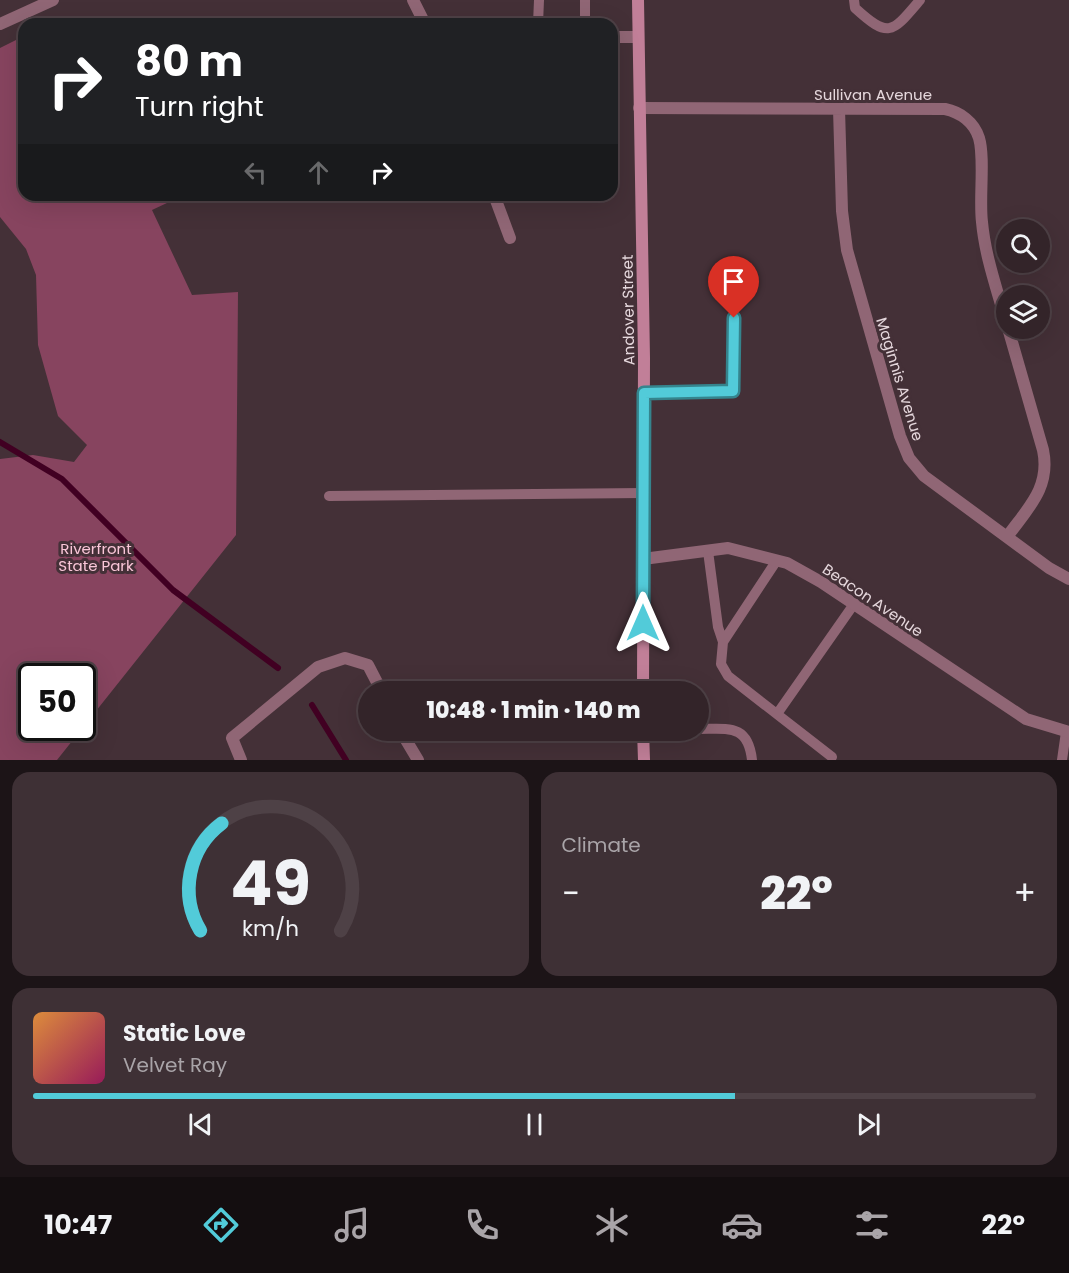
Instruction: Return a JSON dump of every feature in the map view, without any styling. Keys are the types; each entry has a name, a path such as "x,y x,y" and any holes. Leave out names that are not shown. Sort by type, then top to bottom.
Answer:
{"main road":[{"name":"Andover Street","path":"638,0 644,393 643,681"},
{"path":"644,741 644,760"}],"street":[{"path":"0,24 53,0"},
{"path":"413,0 422,18"},
{"path":"618,38 638,37"},
{"name":"Sullivan Avenue","path":"639,108 945,109 960,115 976,132 980,146 980,199 984,237 996,285"},
{"name":"Maginnis Avenue","path":"839,109 843,220 847,250 909,459 924,476 1049,568 1069,579"},
{"path":"496,201 510,238"},
{"path":"1007,537 1042,487 1046,471 1043,450 1011,339"},
{"name":"Beacon Avenue","path":"643,559 728,548 787,563 821,582 1026,719 1068,732"},
{"path":"242,760 232,738 318,667 345,658 368,665 376,681"},
{"path":"407,741 418,760"}],"lane":[{"path":"538,0 538,18"},
{"path":"585,0 585,18"},
{"path":"854,0 855,8 873,25 883,29 892,27 905,17 920,0"},
{"path":"644,393 733,391 734,318"},
{"path":"329,496 644,493"},
{"path":"708,551 718,627 723,642 721,664 728,676 832,757"},
{"path":"723,642 777,561"},
{"path":"777,714 854,604"},
{"path":"709,729 728,729 742,734 750,747 752,760"},
{"path":"1062,760 1068,732"}],"green space":[{"name":"Riverfront State Park","path":"18,39 18,201 171,201 152,210 192,295 238,292 236,535 96,711 96,663 18,663 18,741 72,741 57,760 0,760 0,459 33,455 74,462 87,445 58,416 38,345 36,275 26,249 0,217 0,48"}],"waterway":[{"path":"0,442 62,479 173,590 278,668"},
{"path":"312,705 346,760"}],"route":[{"path":"643,623 644,393 733,391 734,318"}]}
